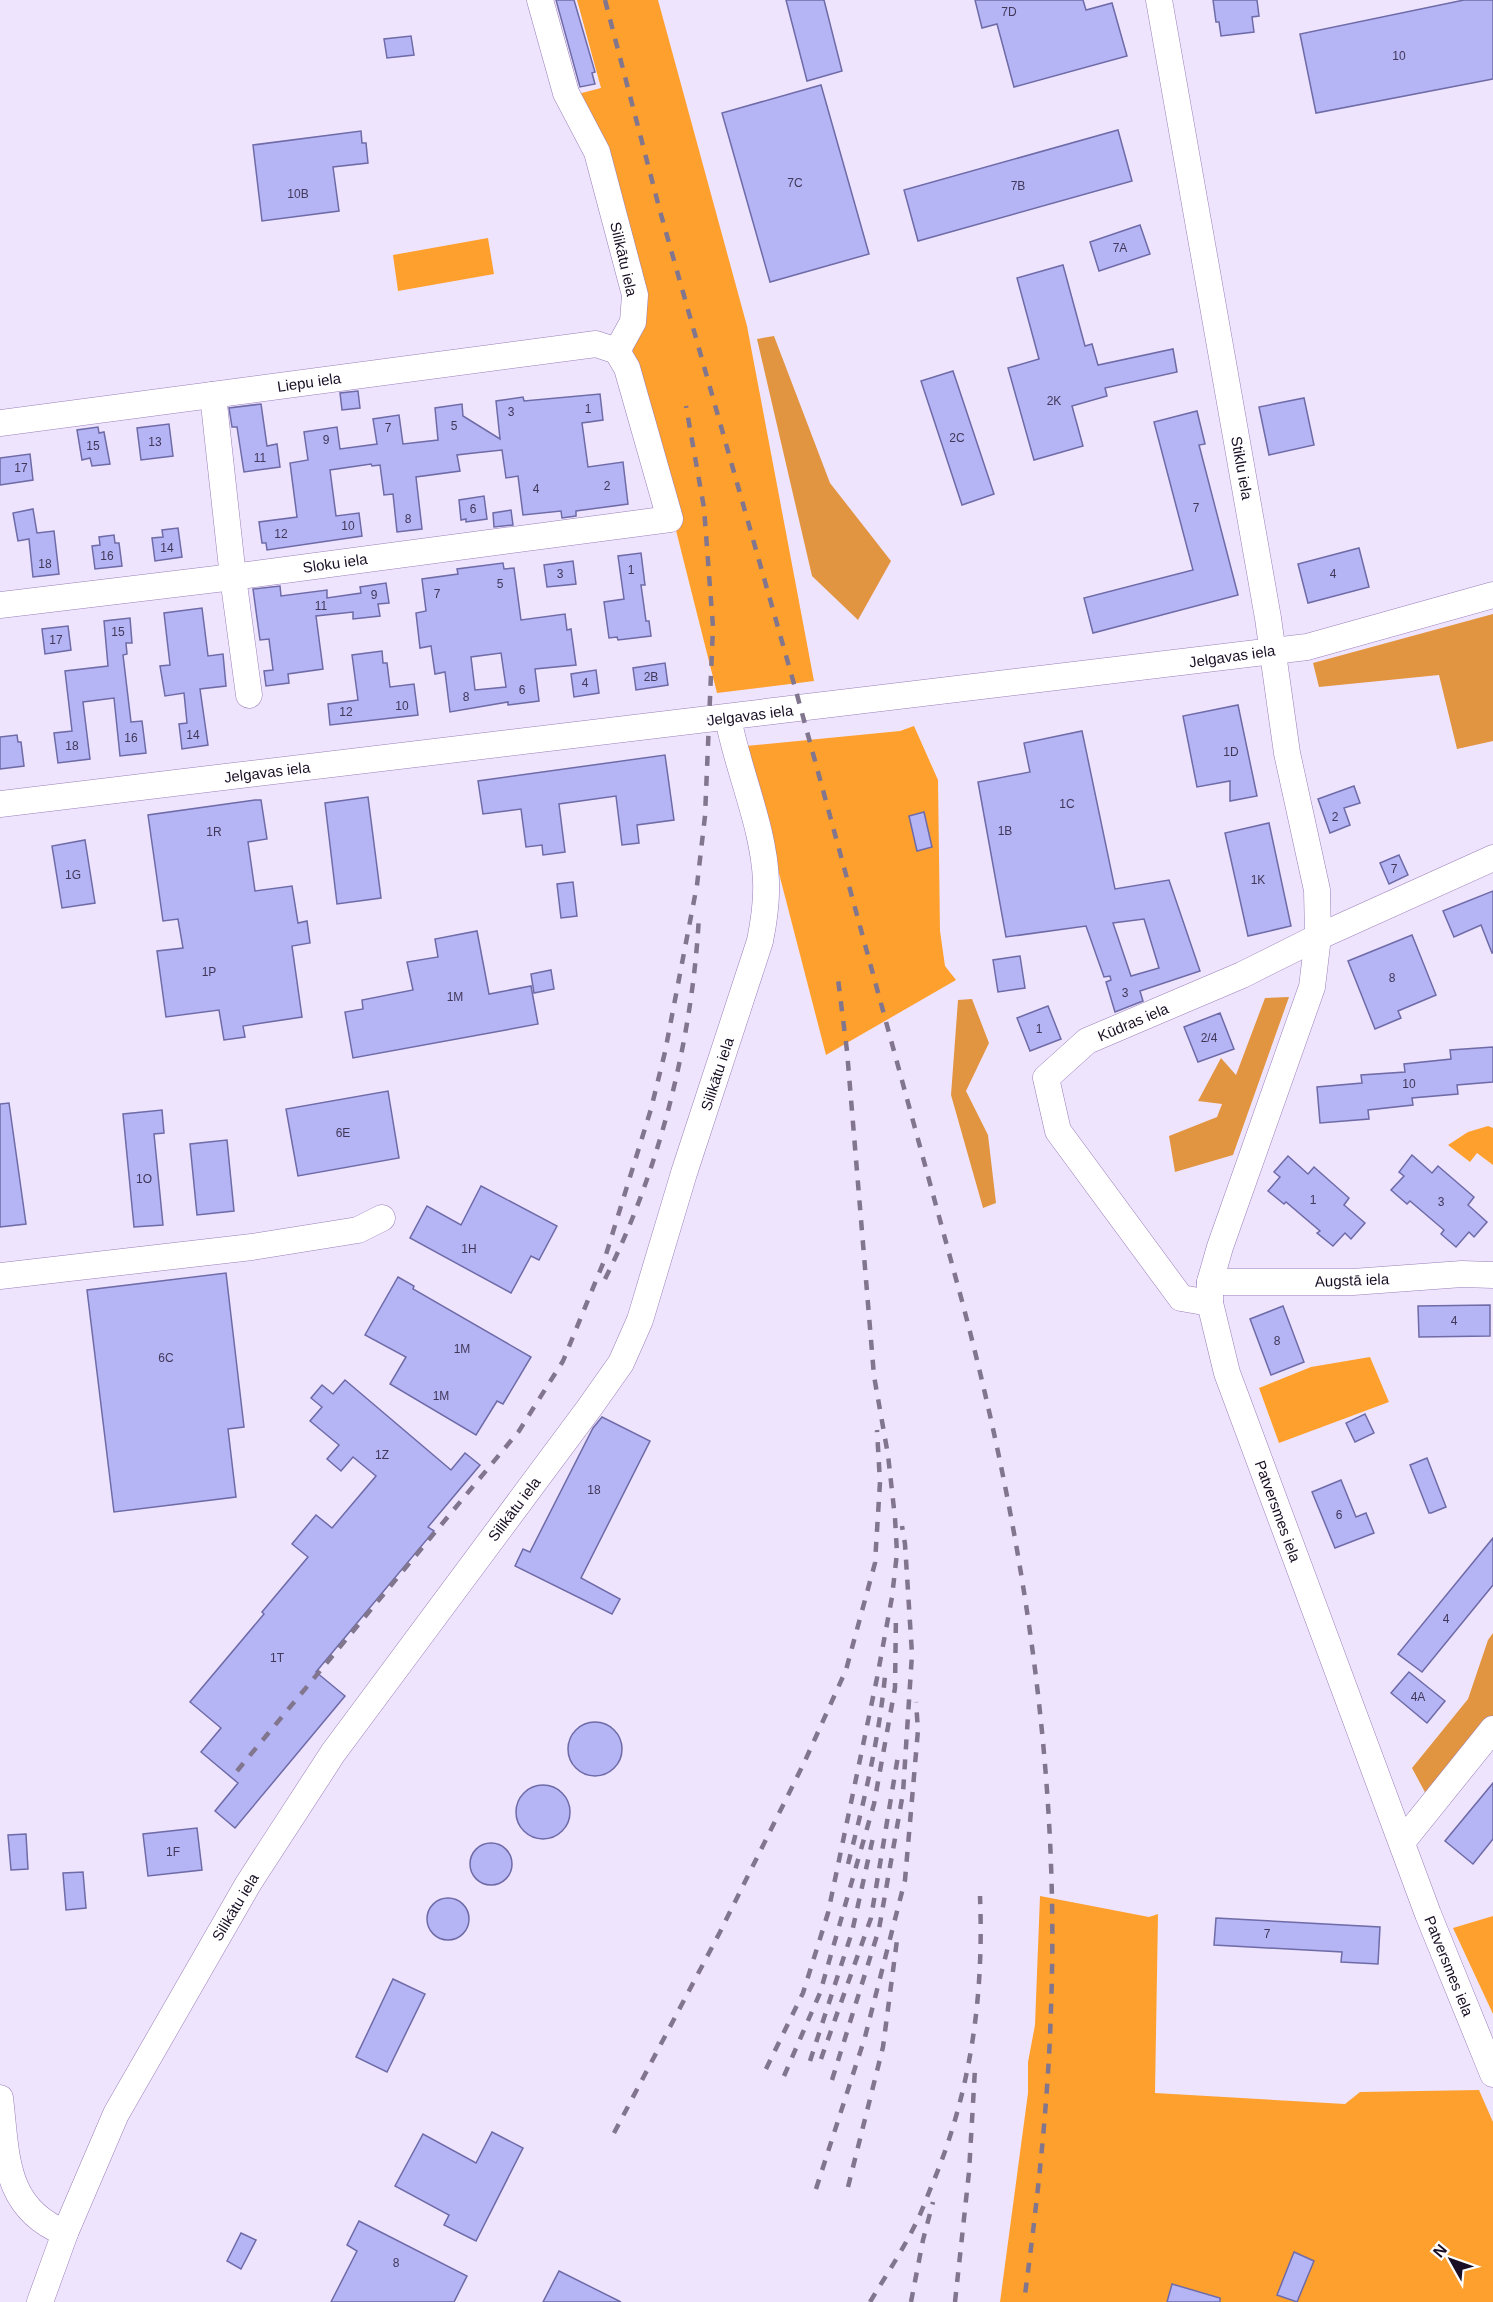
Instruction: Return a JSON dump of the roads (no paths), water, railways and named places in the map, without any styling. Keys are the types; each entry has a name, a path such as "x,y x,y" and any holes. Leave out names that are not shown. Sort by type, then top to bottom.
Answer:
{"street":[{"name":"Silikātu iela","path":"540,0 566,93 597,152 635,295 633,322 617,351"},
{"name":"Stiklu iela","path":"1159,0 1273,650 1287,753 1317,890 1318,937"},
{"name":"Liepu iela","path":"0,423 596,344 617,351"},
{"name":"Sloku iela","path":"0,604 233,577 670,519 627,368 617,351"},
{"path":"213,395 233,577 249,695"},
{"name":"Jelgavas iela","path":"0,804 1307,647 1493,595"},
{"name":"Silikātu iela","path":"40,2302 65,2233 116,2114 254,1875 333,1753 621,1363 639,1320 684,1173 760,941 766,912 766,879 760,839 728,718"},
{"name":"Kūdras iela","path":"1210,1292 1180,1298 1058,1131 1046,1078 1087,1041 1242,975 1318,937 1493,858"},
{"name":"Patversmes iela","path":"1318,937 1312,987 1242,1184 1210,1292 1219,1347 1227,1373 1434,1928 1493,2074"},
{"path":"0,1276 252,1247 358,1230 382,1218"},
{"name":"Augstā iela","path":"1210,1292 1462,1274 1493,1275"},
{"path":"1402,1842 1493,1729"},
{"path":"0,2098 2,2130 12,2179 20,2200 37,2218 65,2233"}],"railway":[{"path":"605,0 660,211 796,691 962,1301 1003,1475 1033,1652 1043,1741 1052,1919 1051,2009 1045,2119 1024,2302"},
{"path":"237,1771 519,1431 563,1361 604,1261 651,1109 665,1052 697,885 705,816 713,627 704,508 686,406"},
{"path":"605,1279 642,1193 670,1102 690,1008 699,915"},
{"path":"766,2069 803,1993 828,1913 877,1678 892,1597 897,1553 888,1455 874,1376 847,1051 838,979"},
{"path":"614,2133 720,1932 804,1763 846,1670 875,1563 880,1482 877,1430"},
{"path":"832,2080 879,1929 903,1793 912,1654 902,1526"},
{"path":"784,2076 820,1993 874,1804 895,1688 896,1613"},
{"path":"848,1864 870,1770 885,1676"},
{"path":"816,2189 865,2037 905,1880 918,1730 916,1702"},
{"path":"821,2059 871,1918 898,1756"},
{"path":"810,2061 852,1932 874,1833"},
{"path":"870,2302 919,2217 957,2115 977,2007 980,1970 980,1896"},
{"path":"848,2187 883,2047 897,1940"},
{"path":"955,2302 969,2172 975,2069"},
{"path":"911,2302 933,2202"}]}
